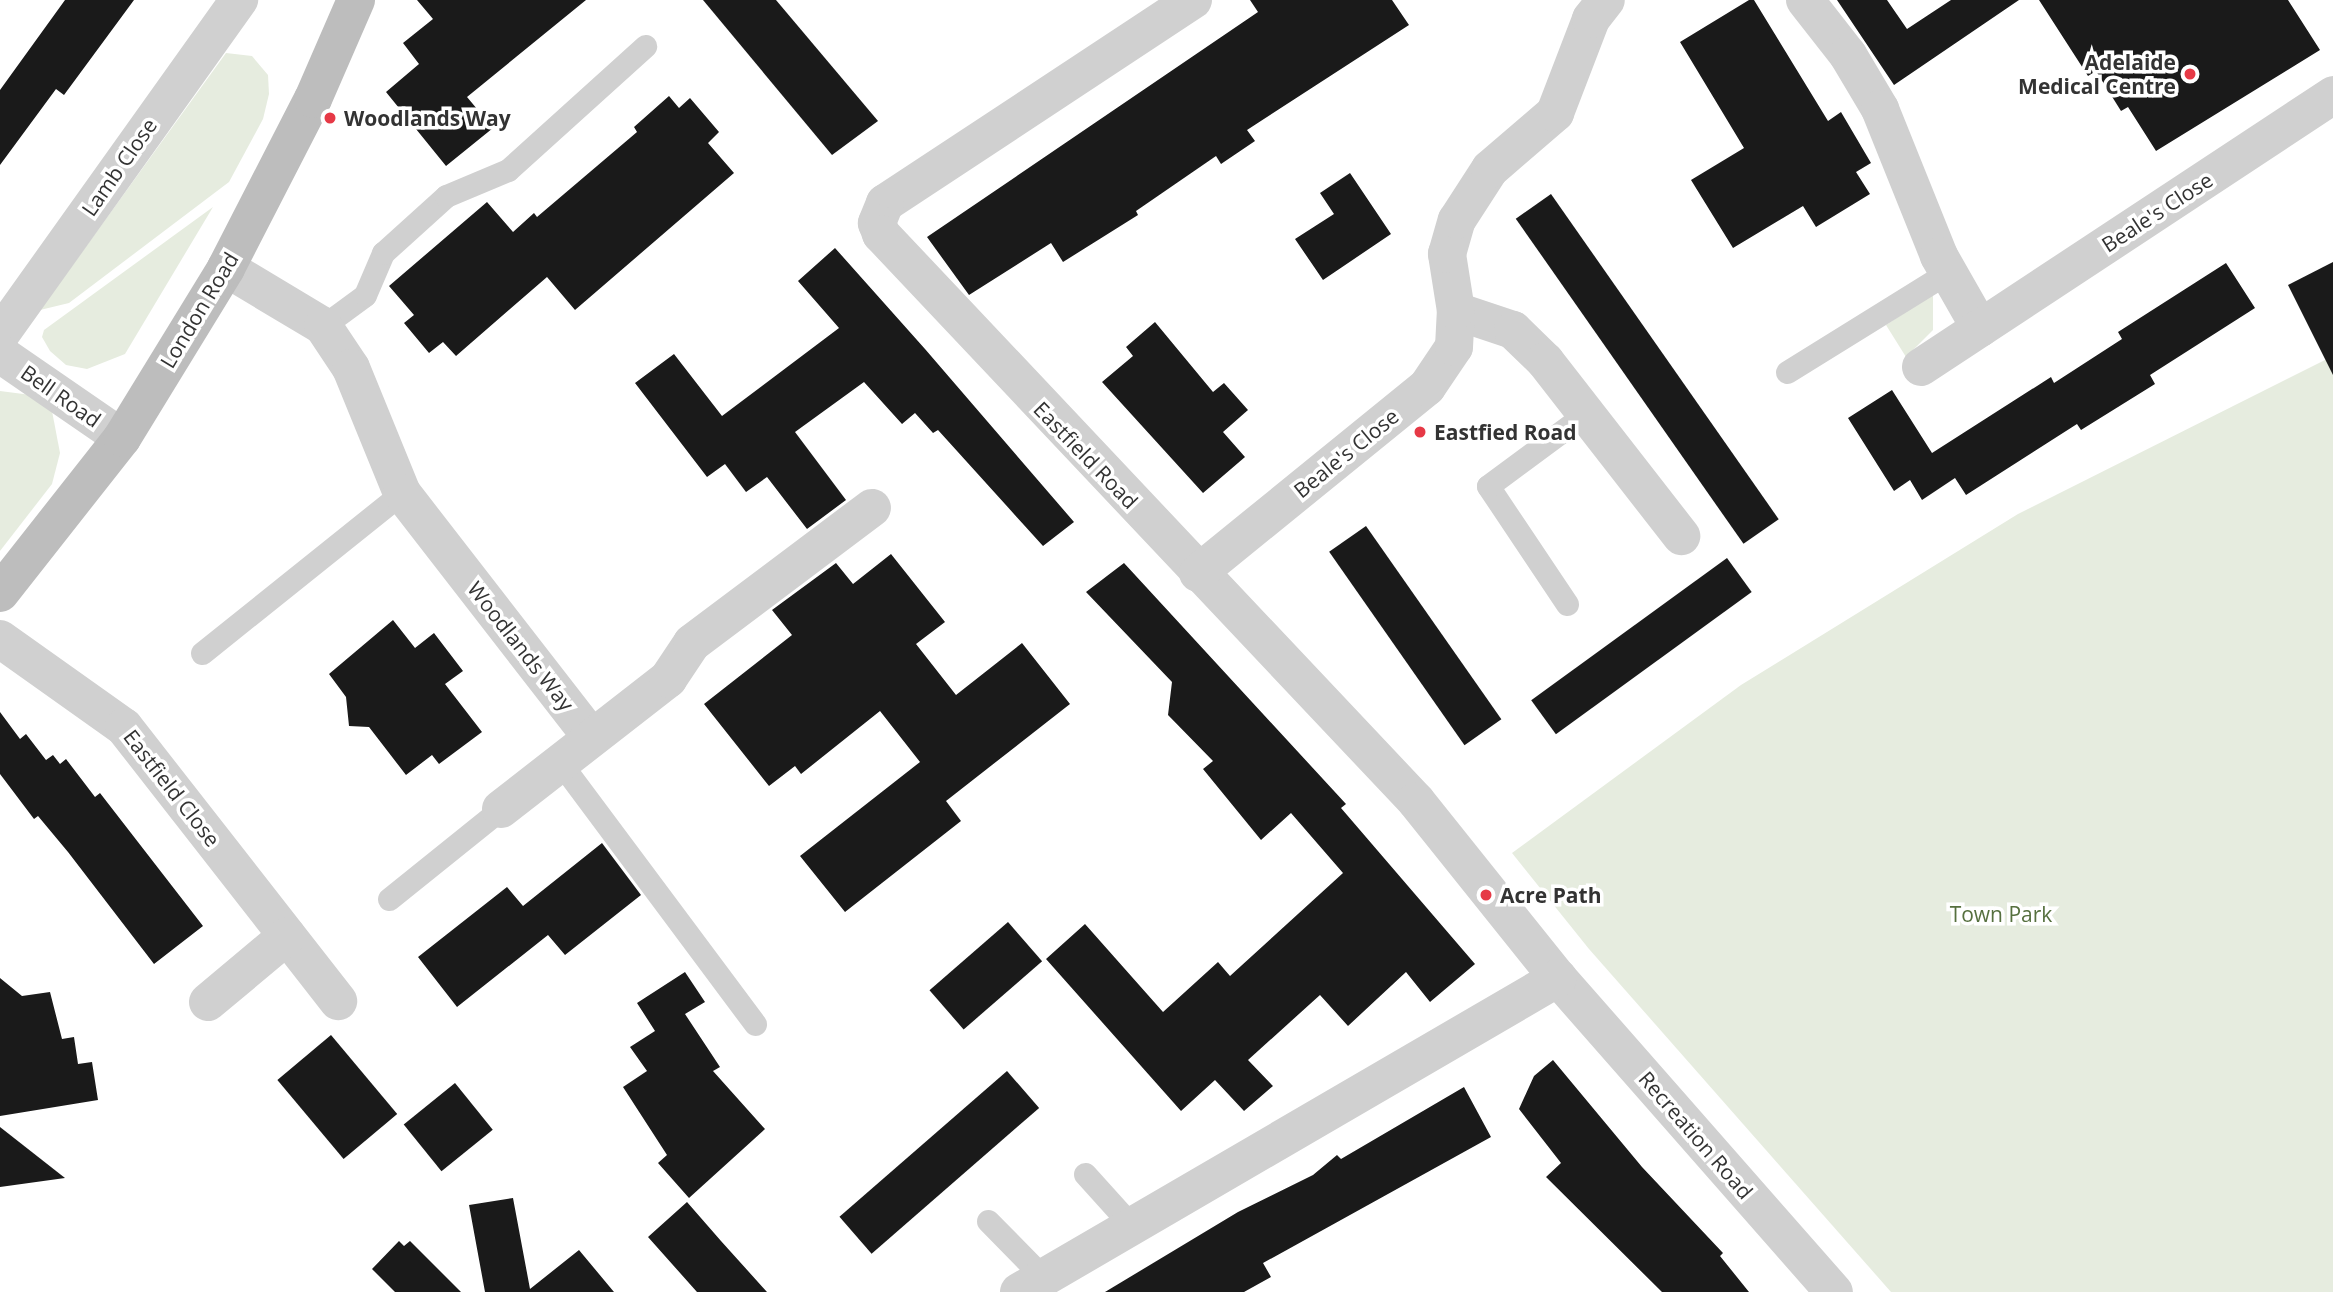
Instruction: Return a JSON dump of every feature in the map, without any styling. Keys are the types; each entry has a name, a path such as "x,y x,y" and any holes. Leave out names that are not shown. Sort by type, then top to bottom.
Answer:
{"street":[{"name":"Lamb Close","path":"0,335 239,0"},
{"name":"London Road","path":"0,593 122,438 226,268 313,99 356,0"},
{"name":"Eastfield Road","path":"1193,0 885,203 877,223 888,246 1416,801 1558,978"},
{"name":"Beale's Close","path":"1198,573 1427,387 1454,347 1456,311 1447,254 1457,220 1490,169 1555,113 1591,19 1606,0"},
{"path":"1805,0 1848,55 1880,109 1917,208 1948,272 1980,328"},
{"name":"Beale's Close","path":"1921,367 2333,95"},
{"name":"Woodlands Way","path":"226,268 323,326 351,368 402,493 591,737"},
{"path":"1456,311 1513,330 1588,412 1681,536"},
{"name":"Bell Road","path":"0,355 122,438"},
{"path":"501,809 559,761 668,679 692,643 872,508"},
{"name":"Eastfield Close","path":"0,639 124,727 338,1001"},
{"path":"208,1002 287,936"},
{"path":"1031,1285 1558,978"},
{"name":"Recreation Road","path":"1558,978 1834,1292"}],"lane":[{"path":"323,326 365,295 383,254 446,196 508,170 645,46"},
{"path":"1787,372 1948,272"},
{"path":"1567,604 1488,486 1588,412"},
{"path":"202,653 402,493"},
{"path":"559,761 755,1024"},
{"path":"389,899 501,809"},
{"path":"1085,1174 1132,1226"},
{"path":"988,1221 1031,1285"}],"green space":[{"path":"226,53 252,56 268,75 269,94 263,119 229,182 69,303 40,310"},
{"path":"213,207 125,354 87,369 66,365 50,351 42,337 44,330"},
{"path":"1933,294 1933,330 1906,357 1886,325"},
{"name":"Town Park","path":"2333,356 2333,1292 1891,1292 1589,949 1512,853 1741,685 2018,514"},
{"path":"0,391 31,395 52,411 60,453 52,484 0,551"}],"building":[{"path":"65,0 134,0 64,95 56,89 0,165 0,90"},
{"path":"417,0 586,0 467,97 493,128 446,166 386,92 419,64 403,43 433,19"},
{"path":"703,0 776,0 878,121 832,155"},
{"path":"1250,0 1392,0 1409,25 1247,130 1255,141 1221,164 1216,156 1136,211 1138,215 1063,262 1051,243 969,295 927,237 1258,12"},
{"path":"1749,0 1754,0 1828,121 1841,112 1871,163 1856,172 1870,194 1816,227 1803,206 1733,248 1691,180 1744,148 1680,42"},
{"path":"1837,0 1887,0 1907,29 1951,0 2019,0 1894,85"},
{"name":"Adelaide Medical Centre","path":"2039,0 2288,0 2320,50 2156,151 2128,107 2121,111 2096,71 2088,76"},
{"path":"669,96 679,108 690,98 719,132 708,143 734,173 575,310 547,277 456,356 443,342 429,353 404,323 414,315 389,286 487,202 513,232 534,213 537,217 637,132 634,127"},
{"path":"1350,173 1391,234 1323,280 1295,239 1334,214 1320,193"},
{"path":"1551,194 1779,519 1743,544 1516,219"},
{"path":"835,248 1074,522 1043,546 938,430 933,433 915,413 902,424 864,382 795,432 846,500 807,529 767,477 746,492 725,464 707,477 635,383 674,354 722,416 839,328 798,281"},
{"path":"2333,262 2333,375 2288,285"},
{"path":"2226,263 2255,308 2150,375 2155,384 2081,430 2077,424 1966,495 1955,478 1922,500 1910,480 1894,491 1848,418 1892,390 1932,453 2051,377 2054,383 2122,339 2118,332"},
{"path":"1155,322 1213,392 1224,383 1248,410 1223,432 1245,457 1203,493 1102,382 1133,356 1126,347"},
{"path":"1366,526 1501,719 1465,745 1329,552"},
{"path":"891,554 945,622 916,644 956,695 1022,643 1070,704 946,801 961,821 845,912 800,856 920,762 880,711 801,774 795,766 769,786 704,704 792,635 772,610 836,563 853,584"},
{"path":"1727,558 1752,592 1556,734 1531,700"},
{"path":"1124,563 1346,804 1341,808 1475,964 1430,1002 1406,972 1348,1026 1320,995 1248,1060 1273,1086 1244,1111 1215,1080 1181,1111 1046,959 1085,924 1163,1012 1218,962 1230,976 1343,873 1291,813 1261,840 1203,769 1213,761 1168,715 1172,682 1086,592"},
{"path":"393,620 415,648 434,633 463,671 445,684 482,732 439,764 432,755 406,775 369,727 349,726 346,697 329,674"},
{"path":"0,712 20,739 26,734 46,760 53,755 60,764 66,759 95,797 100,793 203,926 154,964 68,852 38,816 34,819 0,774"},
{"path":"602,843 641,895 565,955 548,935 457,1007 418,957 507,887 523,906"},
{"path":"1008,922 1042,961 964,1029 930,990"},
{"path":"685,972 705,1002 685,1014 720,1067 713,1071 765,1129 689,1198 658,1163 667,1155 623,1087 647,1071 630,1047 655,1031 637,1003"},
{"path":"0,978 22,996 50,992 62,1039 74,1037 78,1064 92,1062 98,1100 0,1116"},
{"path":"331,1035 397,1114 344,1159 277,1080"},
{"path":"1553,1060 1642,1167 1723,1253 1720,1256 1749,1292 1662,1292 1546,1177 1561,1163 1519,1109 1534,1076"},
{"path":"1007,1071 1039,1108 872,1254 839,1217"},
{"path":"455,1083 493,1130 441,1171 404,1125"},
{"path":"1464,1087 1491,1137 1263,1263 1271,1277 1244,1292 1105,1292 1238,1212 1313,1175 1337,1155 1341,1159"},
{"path":"0,1127 65,1178 0,1187"},
{"path":"513,1198 530,1289 579,1250 614,1292 485,1292 469,1205"},
{"path":"687,1202 767,1292 697,1292 648,1237"},
{"path":"399,1241 404,1246 410,1241 461,1292 395,1292 372,1269"}],"place":[{"name":"Adelaide Medical Centre","path":"2190,74"},
{"name":"Woodlands Way","path":"330,118"},
{"name":"Eastfied Road","path":"1420,432"},
{"name":"Acre Path","path":"1486,895"}]}
